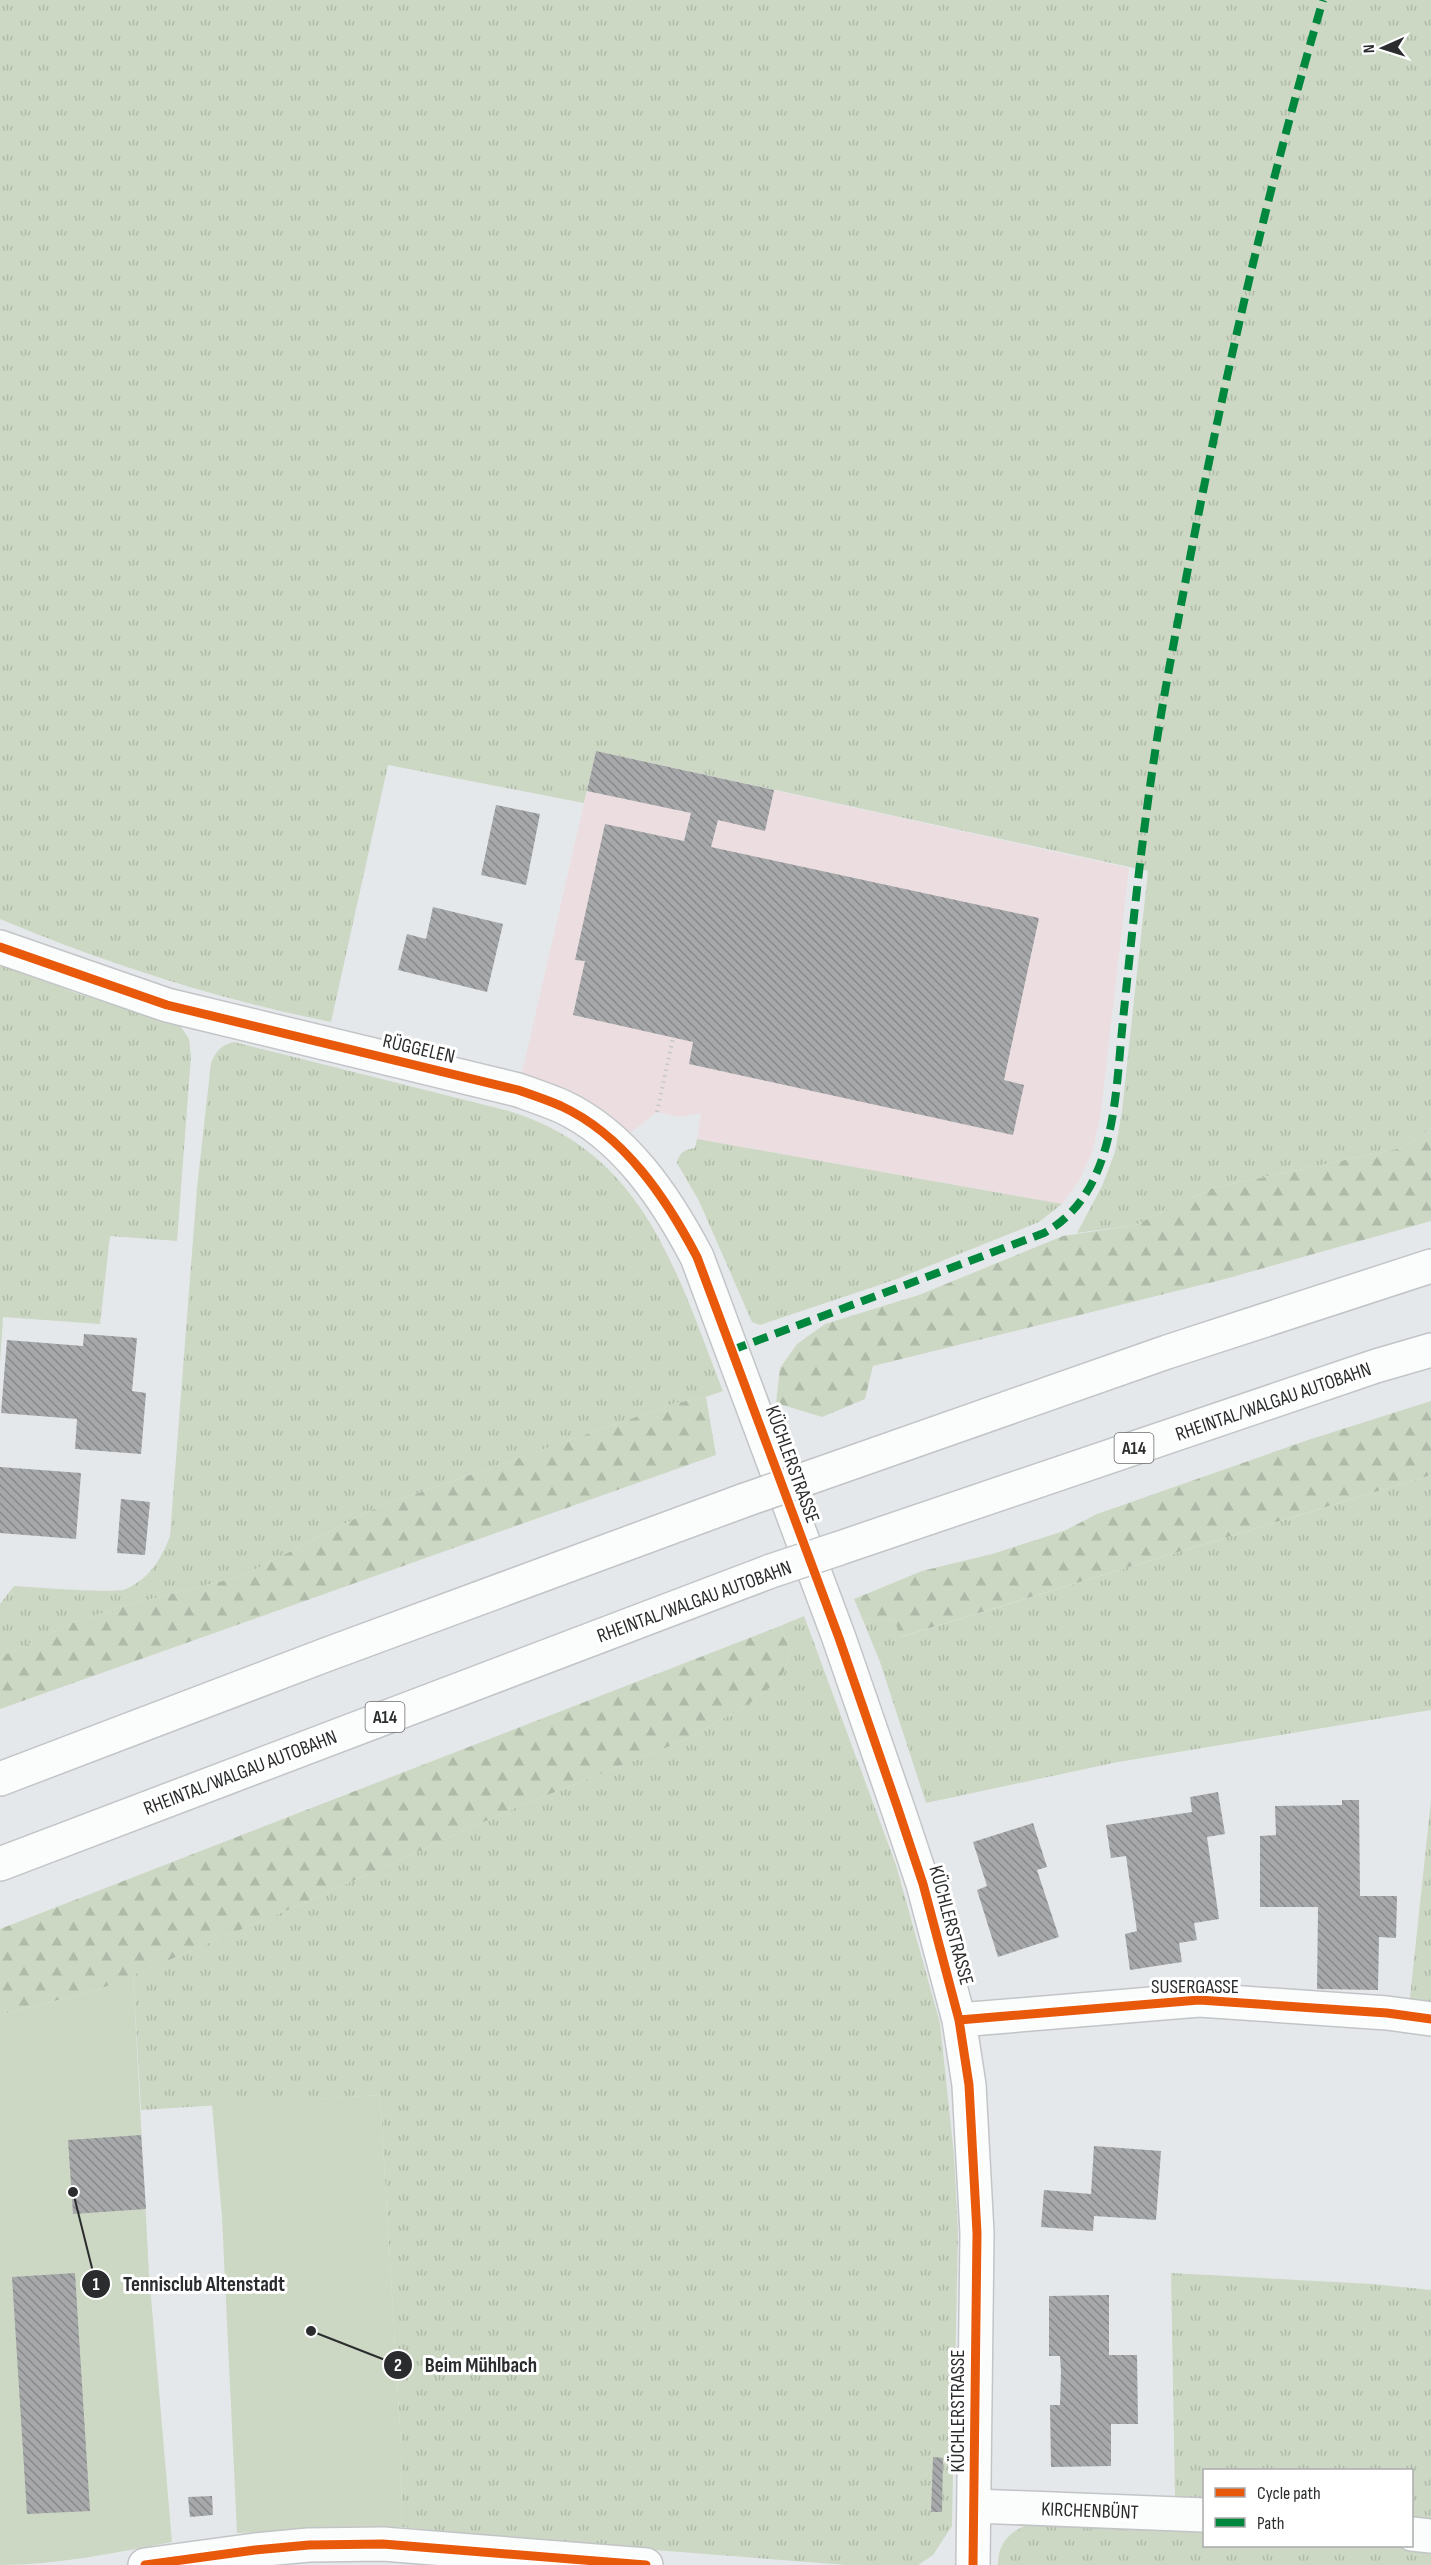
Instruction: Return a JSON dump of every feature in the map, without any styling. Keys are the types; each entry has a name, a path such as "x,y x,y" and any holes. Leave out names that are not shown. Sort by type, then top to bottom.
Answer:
{"main road":[{"name":"RÜGGELEN","path":"0,947 167,1005 518,1090 563,1107 615,1144 658,1192 677,1219 697,1257 723,1325"},
{"path":"0,1779 328,1654 745,1500 1167,1352 1431,1266"},
{"name":"KÜCHLERSTRASSE","path":"723,1325 839,1638 894,1798 923,1884 959,2020 969,2085 977,2233 973,2565"},
{"name":"RHEINTAL/WALGAU AUTOBAHN","path":"0,1864 771,1571 1353,1373 1431,1350"},
{"name":"SUSERGASSE","path":"959,2020 1199,2000 1387,2013 1431,2019"},
{"name":"KIRCHENBÜNT","path":"975,2506 1203,2515"},
{"path":"1413,2534 1431,2536"},
{"path":"145,2565 255,2550 383,2544 646,2565"}],"path":[{"path":"657,1112 673,1038"}],"shaded area":[{"path":"596,751 1129,868 1101,1112 1093,1150 1080,1179 1062,1204 697,1139 701,1113 680,1117 657,1112 616,1144 518,1090"}],"green space":[{"path":"0,0 1431,0 1431,1128 1402,1148 1213,1188 1135,1225 1077,1233 1102,1186 1115,1152 1122,1111 1148,871 596,751 584,803 388,765 331,1022 247,1003 163,979 81,951 0,919"},
{"path":"0,963 76,993 179,1024 189,1039 191,1056 177,1241 110,1236 100,1324 3,1317 0,1363"},
{"path":"234,1042 509,1111 555,1130 593,1156 624,1186 649,1222 689,1303 723,1391 676,1403 378,1507 242,1576 128,1605 75,1622 0,1657 0,1604 14,1586 91,1591 126,1589 141,1580 154,1567 170,1536 197,1188 211,1063 219,1049"},
{"path":"1431,1128 1431,1221 1225,1279 873,1366 865,1399 822,1417 776,1403 780,1368 797,1344 825,1324 919,1295 1063,1236 1135,1225 1213,1188 1402,1148"},
{"path":"697,1139 1062,1204 1039,1222 894,1280 760,1325 752,1322 699,1201 677,1163 683,1152 695,1148"},
{"path":"706,1397 716,1455 0,1709 0,1657 75,1622 128,1605 242,1576 378,1507 676,1403"},
{"path":"1431,1401 1431,1475 900,1637 895,1621 862,1618 854,1599 922,1571 992,1554 1064,1531 1097,1514 1308,1440"},
{"path":"1431,1475 1431,1710 1118,1762 926,1803 880,1662 862,1618 895,1621 901,1637"},
{"path":"804,1616 896,1865 940,2023 954,2155 958,2231 952,2526 933,2555 918,2565 846,2565 512,2539 402,2527 401,2445 380,2095 141,2110 133,1975 297,1906 510,1810 685,1740 749,1704 781,1679 791,1653 780,1626"},
{"path":"780,1626 791,1653 781,1679 749,1704 685,1740 510,1810 297,1906 98,1990 0,2015 0,1929"},
{"path":"1431,1800 1431,2019 1408,2016"},
{"path":"133,1975 149,2274 172,2542 64,2561 0,2565 0,2015 98,1990"},
{"path":"380,2095 401,2445 402,2527 237,2533 222,2217 212,2105"},
{"path":"1171,2273 1373,2284 1431,2290 1431,2523 1413,2520 1413,2469 1203,2469 1203,2499 1175,2497"},
{"path":"1028,2524 1203,2524 1203,2547 1413,2546 1431,2549 1431,2565 998,2565 1002,2545 1015,2531"}],"building":[{"path":"596,751 774,790 765,831 718,820 711,847 1039,918 1004,1080 1024,1085 1013,1135 689,1064 693,1042 573,1015 585,961 575,960 605,824 684,841 691,813 587,791"},
{"path":"496,805 540,814 526,885 481,875"},
{"path":"433,907 503,924 487,992 398,970 407,934 426,939"},
{"path":"84,1334 137,1338 132,1391 146,1393 141,1454 75,1449 77,1419 1,1413 7,1340 83,1346"},
{"path":"0,1467 81,1473 76,1539 0,1533"},
{"path":"121,1499 150,1502 145,1555 117,1553"},
{"path":"1218,1792 1225,1834 1207,1837 1219,1919 1194,1923 1197,1940 1179,1943 1182,1962 1130,1970 1125,1934 1137,1931 1126,1856 1111,1858 1106,1825 1192,1812 1190,1797"},
{"path":"1342,1800 1359,1800 1360,1896 1397,1896 1396,1938 1379,1937 1378,1990 1317,1989 1318,1907 1260,1907 1260,1836 1276,1835 1275,1806 1342,1805"},
{"path":"1033,1823 1047,1867 1037,1870 1059,1937 998,1957 977,1890 987,1886 973,1842"},
{"path":"141,2135 146,2209 73,2214 68,2140"},
{"path":"1094,2146 1161,2151 1156,2220 1094,2216 1093,2231 1041,2227 1044,2190 1091,2194"},
{"path":"75,2273 90,2511 27,2514 12,2277"},
{"path":"1109,2295 1109,2355 1137,2355 1138,2424 1111,2424 1111,2466 1051,2467 1050,2405 1060,2405 1061,2371 1060,2356 1049,2356 1049,2296"},
{"path":"933,2457 943,2458 942,2512 931,2512"},
{"path":"212,2496 213,2515 190,2517 188,2497"}],"marked path":[{"path":"732,1350 1044,1233 1068,1215 1086,1193 1099,1167 1114,1109 1137,889 1154,759 1194,537 1252,267 1323,0"}],"cycle path":[{"path":"0,947 167,1005 518,1090 561,1106 584,1118 624,1151 641,1170 672,1213 697,1257 839,1638 923,1884 959,2020 969,2085 977,2233 973,2565"},
{"path":"959,2020 1199,2000 1387,2013 1431,2019"},
{"path":"145,2565 309,2545 383,2544 646,2565"}],"place":[{"name":"Tennisclub Altenstadt","path":"73,2192"},
{"name":"Beim Mühlbach","path":"311,2331"}]}
